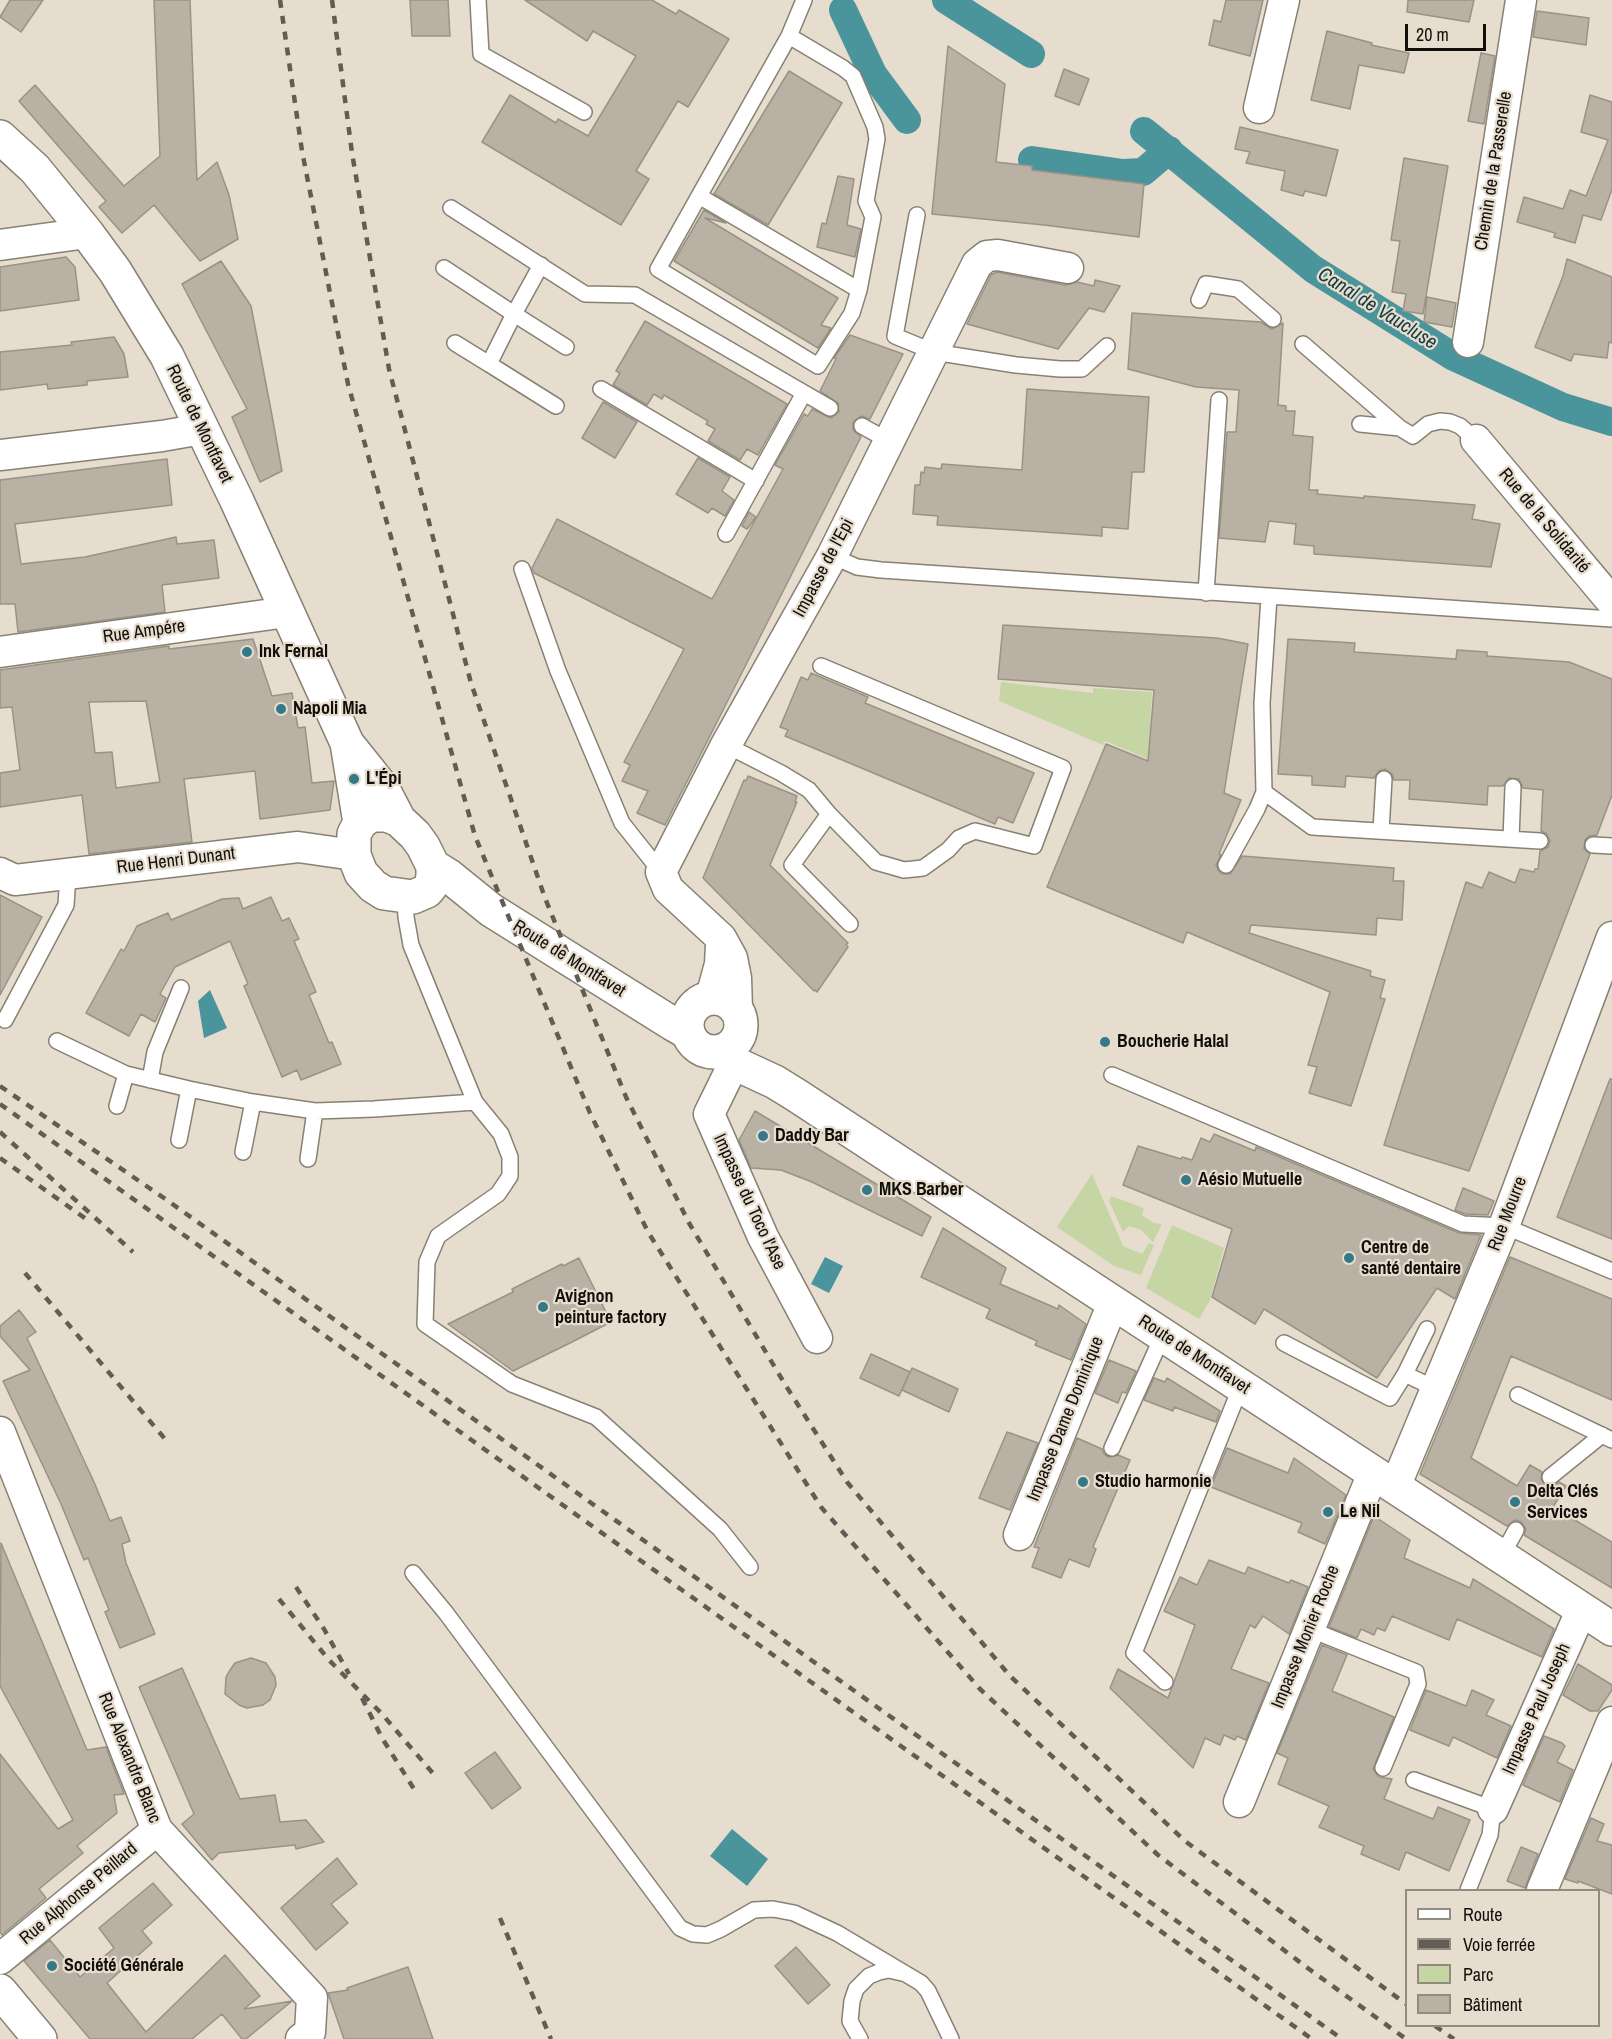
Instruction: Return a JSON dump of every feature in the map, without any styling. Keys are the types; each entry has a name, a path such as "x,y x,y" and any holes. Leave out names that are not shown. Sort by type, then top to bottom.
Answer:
{"main road":[{"name":"Route de Montfavet","path":"0,136 35,169 87,233 115,271 166,357 202,429 347,743 382,787 399,820"},
{"name":"Route de Montfavet","path":"347,743 357,839"},
{"path":"387,815 399,820 415,835 433,866 431,886 426,891 412,896 384,893 362,873 357,839 368,817 387,815"},
{"name":"Route de Montfavet","path":"433,866 491,910 647,1008 718,1027 775,1082 1384,1480 1508,1543 1582,1609 1612,1629"},
{"name":"Route de Montfavet","path":"412,896 491,910"},
{"path":"0,1991 40,2039"}],"street":[{"path":"1259,108 1284,0"},
{"name":"Chemin de la Passerelle","path":"1468,342 1521,0"},
{"path":"0,245 87,233"},
{"name":"Impasse de l'Epi","path":"661,872 726,745 832,556 977,264 987,256 998,255 1068,268"},
{"path":"0,455 162,436 202,429"},
{"name":"Rue de la Solidarité","path":"1476,441 1612,602"},
{"name":"Rue Ampére","path":"0,652 287,612"},
{"name":"Rue Henri Dunant","path":"0,873 15,880 357,839"},
{"path":"661,872 668,889 721,938 732,958 718,1027"},
{"name":"Rue Mourre","path":"1384,1480 1436,1389 1504,1226 1612,937"},
{"name":"Impasse du Toco l'Ase","path":"718,1027 709,1114 763,1237 817,1338"},
{"name":"Impasse Dame Dominique","path":"1019,1535 1113,1303"},
{"name":"Rue Alexandre Blanc","path":"0,1432 157,1830 312,1998 310,2032 301,2039"},
{"name":"Impasse Monier Roche","path":"1239,1802 1310,1629 1384,1480"},
{"name":"Impasse Paul Joseph","path":"1493,1809 1582,1609"},
{"path":"1542,1889 1612,1722"},
{"name":"Rue Alphonse Peillard","path":"0,1959 157,1830"}],"lane":[{"path":"478,0 481,54 584,112"},
{"path":"789,36 853,76 875,127 877,139 866,201 873,217 859,290 852,313 818,366 658,269 789,36 804,0"},
{"path":"699,196 859,290"},
{"path":"451,207 585,294 635,295 830,408"},
{"path":"917,215 895,336 934,352 1016,365 1082,369 1107,346"},
{"path":"489,364 541,265"},
{"path":"444,268 566,347"},
{"path":"1199,300 1206,284 1238,289 1273,319"},
{"path":"455,343 556,406"},
{"path":"1303,344 1400,428 1413,436 1428,424 1440,421 1460,426 1476,441"},
{"path":"601,389 756,481"},
{"path":"726,534 804,393"},
{"path":"1206,593 1219,400"},
{"path":"1360,423 1400,428"},
{"path":"862,426 889,441"},
{"path":"832,556 857,567 881,570 1612,619"},
{"path":"522,569 558,671 622,823 661,872"},
{"path":"1226,865 1264,792 1262,703 1269,597"},
{"path":"726,745 782,773 809,790 876,862 904,870 923,868 948,850 959,838 975,831 1034,846 1063,768 821,666"},
{"path":"1381,831 1384,779"},
{"path":"1511,839 1513,787"},
{"path":"1264,792 1312,827 1540,842"},
{"path":"829,814 792,865 850,924"},
{"path":"1593,844 1612,846"},
{"path":"5,1020 66,905 68,874"},
{"path":"412,896 405,917 411,945 475,1102 501,1134 510,1157 510,1176 498,1194 438,1236 428,1262 425,1324 512,1384 596,1417 720,1529 750,1567"},
{"path":"150,1080 155,1052 181,988"},
{"path":"57,1041 126,1074 253,1102 315,1111 475,1102"},
{"path":"117,1106 126,1074"},
{"path":"1112,1075 1463,1224 1504,1226 1612,1271"},
{"path":"179,1140 189,1089"},
{"path":"243,1152 253,1102"},
{"path":"308,1159 315,1111"},
{"path":"1284,1343 1390,1398 1405,1374 1427,1329"},
{"path":"1112,1448 1163,1335"},
{"path":"1405,1374 1436,1389"},
{"path":"1166,1682 1134,1653 1241,1386"},
{"path":"1518,1395 1607,1437 1550,1477"},
{"path":"413,1573 446,1613 680,1928 693,1934 707,1935 754,1910 784,1910 837,1933 913,1977 928,1991 951,2039"},
{"path":"1310,1629 1416,1672 1418,1684 1383,1768"},
{"path":"1414,1780 1493,1809 1490,1835 1468,1889"},
{"path":"860,2039 850,2021 856,1989 869,1976 879,1972 889,1970 913,1977"},
{"path":"0,2011 23,2039"}],"green space":[{"path":"1001,682 1093,693 1093,688 1152,692 1148,759 1105,741 1103,745 999,701"},
{"path":"1092,1174 1123,1246 1142,1254 1149,1243 1154,1245 1141,1275 1114,1266 1057,1227"},
{"path":"1111,1196 1144,1208 1142,1215 1154,1223 1162,1224 1153,1242 1141,1230 1129,1226 1123,1232 1109,1201"},
{"path":"1172,1225 1224,1248 1210,1300 1199,1319 1146,1288"}],"water":[{"path":"210,990 227,1028 204,1038 198,1001"},
{"path":"825,1257 843,1266 829,1293 811,1284"},
{"path":"732,1829 768,1859 747,1886 710,1856"}],"building":[{"path":"10,0 43,0 21,32 0,17"},
{"path":"154,0 190,0 197,180 217,162 229,195 238,239 200,261 154,205 122,233 99,207 106,201 19,101 35,85 124,186 160,156"},
{"path":"410,0 448,0 450,36 412,36"},
{"path":"525,0 652,0 676,14 679,10 729,39 688,107 678,101 636,171 649,179 621,225 482,142 510,95 556,123 558,119 588,136 636,56 593,31 587,41"},
{"path":"1226,0 1263,0 1250,56 1209,45 1214,20 1221,22"},
{"path":"1408,0 1474,0 1469,22 1407,12"},
{"path":"1537,11 1589,18 1586,45 1533,37"},
{"path":"1327,31 1372,43 1371,45 1409,53 1404,73 1359,65 1350,109 1311,100"},
{"path":"948,46 1005,84 996,162 1032,166 1032,170 1144,184 1139,237 932,214"},
{"path":"1481,53 1495,56 1484,124 1468,121"},
{"path":"1064,69 1089,79 1079,105 1055,96"},
{"path":"789,71 842,103 768,225 714,194"},
{"path":"1590,95 1612,102 1612,189 1601,220 1583,215 1575,243 1554,237 1555,233 1517,222 1524,197 1563,209 1570,190 1586,196 1608,140 1581,132"},
{"path":"1240,127 1338,150 1326,196 1305,191 1303,196 1281,190 1285,171 1246,163 1250,152 1235,149"},
{"path":"1404,158 1448,166 1423,314 1403,311 1406,294 1392,292 1400,241 1391,240"},
{"path":"838,176 854,179 847,225 861,229 855,257 817,247 822,223 826,224"},
{"path":"704,210 726,223 705,218 838,298 821,325 831,328 818,348 674,261"},
{"path":"66,257 75,267 79,300 0,311 0,267"},
{"path":"1567,259 1612,277 1612,343 1609,342 1607,358 1574,354 1571,361 1535,347 1563,276"},
{"path":"221,261 251,306 282,471 260,482 232,417 247,409 182,284"},
{"path":"997,272 1065,285 1077,282 1094,286 1095,280 1120,286 1104,312 1089,308 1058,349 967,324 991,275"},
{"path":"1427,297 1456,303 1452,327 1424,322"},
{"path":"1132,313 1261,322 1272,329 1283,323 1278,405 1286,406 1286,411 1295,411 1293,435 1313,437 1309,490 1318,490 1317,494 1475,505 1472,519 1500,524 1491,567 1314,554 1314,546 1294,544 1296,524 1269,521 1265,542 1219,538 1227,432 1236,432 1239,390 1196,387 1128,369"},
{"path":"645,321 787,404 758,455 747,449 740,460 708,441 715,429 706,424 708,421 664,395 662,399 654,394 647,405 613,385 620,373 616,371"},
{"path":"850,335 903,354 870,419 861,416 853,422 853,430 861,437 665,825 637,813 648,791 622,781 630,765 624,762 684,649 534,573 532,568 557,519 712,599 783,469 775,465 804,414 808,416 812,409 831,418 839,412 838,403 820,391 836,359 834,358"},
{"path":"114,337 124,354 128,377 87,381 87,385 48,389 47,384 0,390 0,352 72,345 71,342"},
{"path":"1027,389 1149,397 1144,472 1132,472 1128,529 1102,527 1102,536 937,525 938,516 913,514 915,485 920,485 921,472 924,473 925,467 941,469 942,464 1022,470"},
{"path":"603,402 637,422 615,458 582,438"},
{"path":"698,458 730,477 722,491 734,500 725,516 712,508 708,513 676,494"},
{"path":"167,459 172,505 15,524 21,564 85,557 176,537 177,544 214,540 219,578 162,585 165,612 18,632 15,604 0,604 0,480"},
{"path":"749,512 756,517 747,529 742,526"},
{"path":"1003,625 1217,638 1248,644 1224,793 1241,800 1219,854 1221,855 1216,865 1218,870 1222,874 1230,874 1242,856 1394,868 1393,881 1404,881 1402,920 1377,918 1376,935 1251,925 1249,933 1371,971 1370,976 1385,980 1380,998 1385,999 1351,1106 1309,1093 1317,1067 1308,1065 1330,992 1187,932 1183,943 1047,887 1106,744 1148,761 1154,690 998,679"},
{"path":"253,639 272,696 292,693 298,728 305,727 312,783 334,781 330,810 260,819 255,771 184,779 192,842 89,854 82,795 0,807 0,773 20,770 12,707 0,708 0,670 169,646 169,649","holes":["146,701 160,782 116,788 112,752 95,753 89,702"]},
{"path":"1288,639 1355,643 1354,652 1456,659 1457,650 1487,652 1487,656 1569,662 1612,679 1612,795 1597,835 1589,836 1585,840 1584,849 1590,854 1469,1171 1384,1145 1466,882 1482,888 1489,872 1515,883 1520,869 1534,872 1538,869 1540,851 1548,847 1550,841 1546,833 1541,831 1543,790 1523,788 1519,779 1509,778 1503,786 1488,786 1487,805 1409,799 1410,780 1394,780 1392,774 1385,769 1379,771 1374,778 1346,776 1345,787 1312,785 1312,776 1278,774"},
{"path":"811,673 868,697 865,703 1034,773 1013,823 998,817 995,824 785,736 788,730 780,727 801,677 808,680"},
{"path":"748,776 797,796 795,802 797,802 770,865 848,943 846,945 848,947 817,992 703,878 744,780 746,781"},
{"path":"0,895 42,917 0,995"},
{"path":"271,897 282,921 289,918 299,939 294,941 316,992 309,995 329,1043 332,1042 341,1064 301,1080 297,1070 282,1077 244,986 248,984 230,941 175,967 160,994 166,998 155,1022 141,1014 129,1036 86,1013 121,949 124,951 137,926 168,913 171,920 222,899 239,898 243,909"},
{"path":"1610,1079 1612,1079 1612,1239 1557,1217"},
{"path":"755,1111 931,1217 922,1236 812,1182 781,1170 751,1168 739,1140"},
{"name":"Centre de santé dentaire","path":"1214,1134 1255,1151 1256,1147 1459,1233 1481,1235 1455,1299 1437,1288 1377,1378 1264,1309 1255,1324 1212,1297 1232,1229 1123,1185 1138,1146 1192,1160 1201,1138 1210,1142"},
{"path":"1463,1188 1494,1201 1488,1215 1465,1214 1455,1210"},
{"path":"943,1228 1006,1268 1000,1284 1058,1309 1059,1305 1086,1324 1071,1360 1035,1345 1037,1341 986,1318 990,1309 921,1277"},
{"path":"1510,1257 1612,1299 1612,1400 1511,1356 1471,1458 1517,1486 1530,1465 1542,1472 1541,1479 1546,1486 1559,1482 1566,1486 1553,1507 1612,1542 1612,1588 1524,1535 1526,1529 1521,1522 1515,1520 1507,1526 1420,1474"},
{"name":"Avignon peinture factory","path":"579,1258 611,1322 570,1343 513,1371 448,1324 513,1292 512,1289"},
{"path":"19,1310 36,1332 27,1338 110,1521 121,1517 130,1541 122,1544 126,1563 155,1634 120,1648 105,1612 109,1610 88,1558 84,1560 61,1504 3,1381 30,1370 0,1336 0,1326"},
{"path":"871,1354 910,1372 899,1396 860,1378"},
{"path":"1109,1360 1136,1371 1126,1393 1122,1392 1118,1403 1095,1393"},
{"path":"912,1368 958,1389 949,1412 902,1390"},
{"path":"1154,1378 1165,1382 1167,1378 1220,1411 1216,1422 1174,1407 1173,1411 1144,1400"},
{"path":"1007,1432 1038,1443 1010,1510 979,1498"},
{"path":"1077,1438 1102,1449 1109,1457 1118,1455 1130,1460 1093,1547 1096,1549 1089,1567 1069,1559 1061,1578 1032,1567 1039,1548 1034,1547"},
{"path":"1227,1448 1288,1473 1294,1458 1346,1495 1325,1544 1298,1532 1302,1523 1211,1487"},
{"path":"1374,1516 1410,1540 1404,1558 1470,1588 1473,1579 1554,1629 1542,1657 1457,1619 1449,1640 1392,1616 1385,1631 1377,1628 1374,1635 1361,1629 1357,1638 1329,1627"},
{"path":"1,1543 87,1750 106,1747 124,1794 114,1795 117,1813 77,1846 83,1853 39,1889 46,1898 2,1935 0,1932 0,1754 58,1829 73,1820 0,1686"},
{"path":"1209,1560 1245,1574 1248,1567 1289,1583 1291,1580 1308,1587 1289,1634 1263,1616 1255,1628 1250,1625 1231,1669 1269,1683 1246,1740 1237,1736 1235,1740 1224,1735 1220,1745 1205,1738 1193,1768 1110,1688 1118,1669 1168,1698 1195,1625 1164,1611 1180,1577 1197,1585"},
{"path":"1322,1645 1347,1655 1332,1691 1394,1717 1373,1769 1379,1777 1392,1779 1384,1799 1433,1819 1438,1807 1470,1820 1449,1871 1406,1852 1399,1870 1361,1854 1364,1846 1319,1827 1329,1806 1278,1784 1288,1758 1277,1753"},
{"path":"251,1658 266,1663 275,1677 276,1685 270,1700 263,1705 247,1708 225,1694 226,1677 235,1663"},
{"path":"1578,1664 1612,1685 1612,1690 1598,1711 1590,1711 1563,1695"},
{"path":"182,1668 240,1799 275,1795 280,1822 306,1820 324,1842 296,1849 295,1845 219,1853 212,1860 182,1824 194,1814 139,1687"},
{"path":"1426,1690 1466,1706 1472,1690 1494,1700 1486,1715 1511,1726 1497,1758 1453,1737 1449,1746 1410,1730"},
{"path":"1544,1736 1565,1746 1557,1762 1573,1770 1560,1802 1523,1785"},
{"path":"495,1752 521,1788 492,1809 465,1773"},
{"path":"1591,1818 1604,1824 1597,1841 1612,1845 1612,1894 1578,1881 1578,1883 1565,1879"},
{"path":"1521,1847 1538,1854 1525,1888 1507,1881"},
{"path":"337,1858 357,1884 331,1904 348,1923 316,1950 281,1908"},
{"path":"153,1883 172,1905 142,1931 152,1943 107,1983 146,2032 225,1955 260,1996 244,2009 292,2001 246,2039 242,2039 222,2014 192,2039 90,2039 24,1961 50,1940 80,1977 114,1948 99,1928"},
{"path":"796,1947 830,1985 808,2004 775,1966"},
{"path":"408,1967 433,2039 344,2039 328,1993 348,1990 347,1988"}],"waterway":[{"name":"Canal de Vaucluse","path":"946,0 1031,54"},
{"name":"Canal de Vaucluse","path":"843,10 873,74 907,120"},
{"name":"Canal de Vaucluse","path":"1144,131 1313,269 1454,357 1563,407 1612,422"},
{"name":"Canal de Vaucluse","path":"1032,160 1123,173 1143,172 1169,150"}],"railway":[{"path":"280,0 302,151 348,384 475,836 590,1113 648,1232 821,1507 980,1689 1158,1855 1406,2039"},
{"path":"332,0 352,153 389,369 471,683 545,898 626,1097 689,1223 786,1386 847,1482 1010,1676 1185,1841 1405,2003"},
{"path":"0,1086 164,1198 1342,2039"},
{"path":"0,1104 1312,2039"},
{"path":"0,1132 133,1252"},
{"path":"0,1158 89,1221"},
{"path":"25,1273 165,1439"},
{"path":"296,1587 324,1629 349,1674"},
{"path":"279,1599 329,1660 382,1714 437,1778"},
{"path":"362,1698 382,1738 414,1789"},
{"path":"500,1918 551,2039"},
{"path":"1436,2027 1454,2039"}],"place":[{"name":"Ink Fernal","path":"247,652"},
{"name":"Napoli Mia","path":"281,709"},
{"name":"L'Épi","path":"354,779"},
{"name":"Boucherie Halal","path":"1105,1042"},
{"name":"Daddy Bar","path":"763,1136"},
{"name":"Aésio Mutuelle","path":"1186,1180"},
{"name":"MKS Barber","path":"867,1190"},
{"name":"Centre de santé dentaire","path":"1349,1258"},
{"name":"Avignon peinture factory","path":"543,1307"},
{"name":"Studio harmonie","path":"1083,1482"},
{"name":"Delta Clés Services","path":"1515,1502"},
{"name":"Le Nil","path":"1328,1512"},
{"name":"Société Générale","path":"52,1966"}]}
